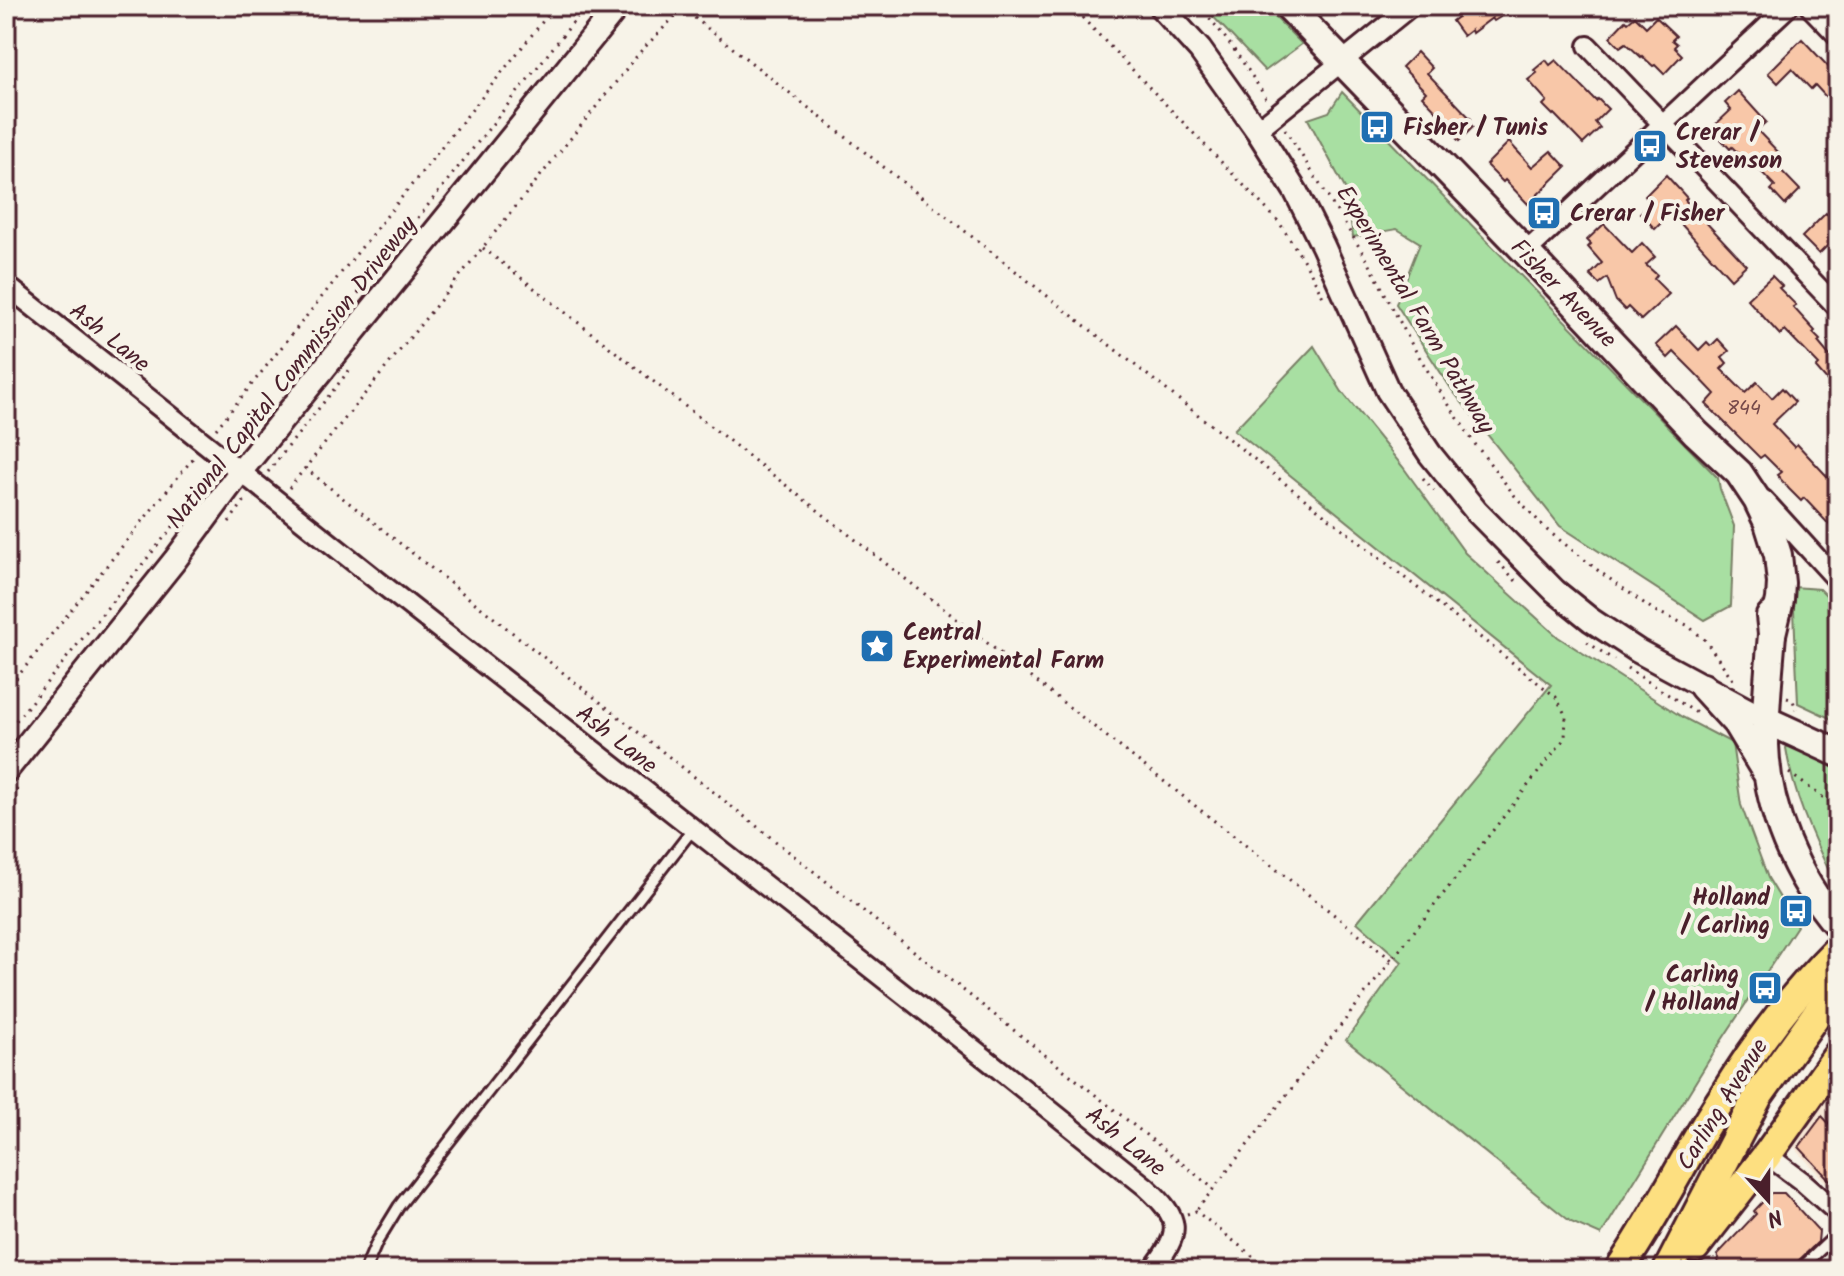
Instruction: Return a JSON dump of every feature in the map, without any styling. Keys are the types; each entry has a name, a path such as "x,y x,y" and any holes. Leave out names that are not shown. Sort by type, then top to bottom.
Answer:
{"main road":[{"name":"Fisher Avenue","path":"1288,6 1696,433 1739,473"},
{"path":"1696,433 1733,485 1753,526 1760,549 1772,634 1765,749 1777,774 1776,813 1796,863 1817,899 1838,926"},
{"path":"1739,473 1768,523 1778,555 1780,600 1772,634"},
{"path":"1703,687 1777,774"},
{"path":"1766,720 1838,753"},
{"name":"Carling Avenue","path":"1619,1270 1655,1216 1719,1102 1755,1048 1838,949"},
{"path":"1668,1270 1758,1096 1838,984"},
{"path":"1678,1270 1767,1155 1838,1055"}],"street":[{"name":"National Capital Commission Driveway","path":"16,775 175,560 249,479 618,6"},
{"path":"1160,6 1200,50 1257,130 1296,192 1388,391 1430,454 1476,511 1555,591 1591,620 1638,651 1766,720"},
{"path":"1257,130 1411,6"},
{"path":"1526,252 1789,6"},
{"path":"1809,6 1838,36"},
{"path":"1588,46 1838,308"},
{"name":"Ash Lane","path":"6,285 990,1062 1146,1187 1164,1203 1173,1218"},
{"name":"Fisher Avenue","path":"1739,473 1838,581"},
{"path":"1767,1155 1836,1211"},
{"path":"1152,1270 1171,1245 1173,1218"}],"lane":[{"path":"365,1270 377,1242 399,1206 693,829"},
{"path":"1799,1270 1838,1233"}],"path":[{"path":"6,691 555,6"},
{"path":"1199,6 1249,70 1269,104"},
{"path":"277,501 641,51 684,7 1556,697 1566,716 1565,738 1214,1189 1196,1211 1173,1218"},
{"name":"Experimental Farm Pathway","path":"1283,125 1368,261 1443,396 1515,496 1547,530 1600,572 1655,611 1687,625 1705,640 1737,684"},
{"path":"483,248 1392,960"},
{"path":"228,522 249,479 356,361"},
{"path":"305,468 1214,1189"},
{"path":"1777,774 1838,808"},
{"path":"6,803 16,775"},
{"path":"1196,1211 1270,1270"}],"shaded area":[{"path":"1838,1082 1838,1196 1792,1145"}],"green space":[{"path":"1203,6 1264,6 1302,44 1265,71"},
{"path":"1342,92 1718,478 1734,526 1731,606 1705,620 1560,526 1452,390 1396,304 1420,243 1397,229 1353,237 1347,192 1308,119 1329,112"},
{"path":"1314,346 1342,392 1403,467 1465,553 1558,637 1682,717 1732,743 1741,805 1768,878 1797,926 1714,1052 1601,1235 1571,1222 1346,1040 1402,962 1357,922 1551,685 1234,430"},
{"path":"1793,587 1820,589 1838,607 1838,722 1798,703"},
{"path":"1789,744 1838,770 1838,883 1831,875 1804,813 1789,765 1786,748"}],"building":[{"path":"1472,6 1518,6 1463,36 1452,21"},
{"path":"1635,16 1646,27 1656,17 1676,36 1672,40 1677,44 1674,47 1682,55 1664,74 1626,43 1620,47 1610,37 1626,20 1628,22"},
{"path":"1802,39 1838,77 1838,110 1815,85 1811,89 1792,69 1778,83 1768,73"},
{"path":"1417,52 1432,68 1427,73 1471,119 1468,122 1473,127 1459,141 1447,128 1450,125 1422,96 1426,92 1402,67"},
{"path":"1546,60 1550,65 1556,60 1596,101 1598,99 1608,109 1595,122 1600,128 1583,144 1543,105 1547,101 1528,80"},
{"path":"1738,91 1766,122 1757,130 1780,154 1772,161 1800,190 1785,205 1771,190 1775,186 1754,164 1752,167 1732,147 1730,149 1713,127 1731,110 1725,103"},
{"path":"1509,142 1532,167 1551,151 1566,167 1528,204 1486,165"},
{"path":"1666,175 1687,198 1685,200 1746,265 1731,279 1671,213 1655,229 1640,213 1651,203 1645,196"},
{"path":"1826,213 1838,225 1838,257 1827,246 1819,254 1802,237"},
{"path":"1604,224 1632,253 1642,243 1655,257 1646,265 1657,275 1654,279 1669,294 1641,320 1628,307 1625,310 1616,301 1607,278 1599,284 1590,275 1602,263 1588,247 1591,244 1587,240"},
{"path":"1772,276 1796,305 1793,307 1815,331 1813,333 1820,340 1818,342 1833,360 1838,355 1838,374 1829,383 1816,368 1819,365 1785,330 1780,335 1747,299"},
{"path":"1676,326 1699,350 1707,342 1711,346 1718,339 1729,351 1722,357 1727,363 1721,369 1745,393 1757,382 1772,398 1782,388 1795,402 1772,424 1794,447 1797,444 1838,488 1838,534 1804,498 1801,501 1789,489 1777,475 1781,472 1764,455 1760,458 1706,404 1715,394 1695,373 1674,352 1668,358 1656,345"},
{"path":"1822,1116 1838,1133 1838,1189 1799,1147"},
{"path":"1771,1193 1784,1193 1819,1231 1818,1242 1791,1270 1724,1270 1717,1255 1756,1214 1754,1211"}],"place":[{"name":"Fisher / Tunis","path":"1377,127"},
{"name":"Crerar / Stevenson","path":"1650,146"},
{"name":"Crerar / Fisher","path":"1544,213"},
{"name":"Central Experimental Farm","path":"877,646"},
{"name":"Holland / Carling","path":"1796,911"},
{"name":"Carling / Holland","path":"1765,988"}]}
